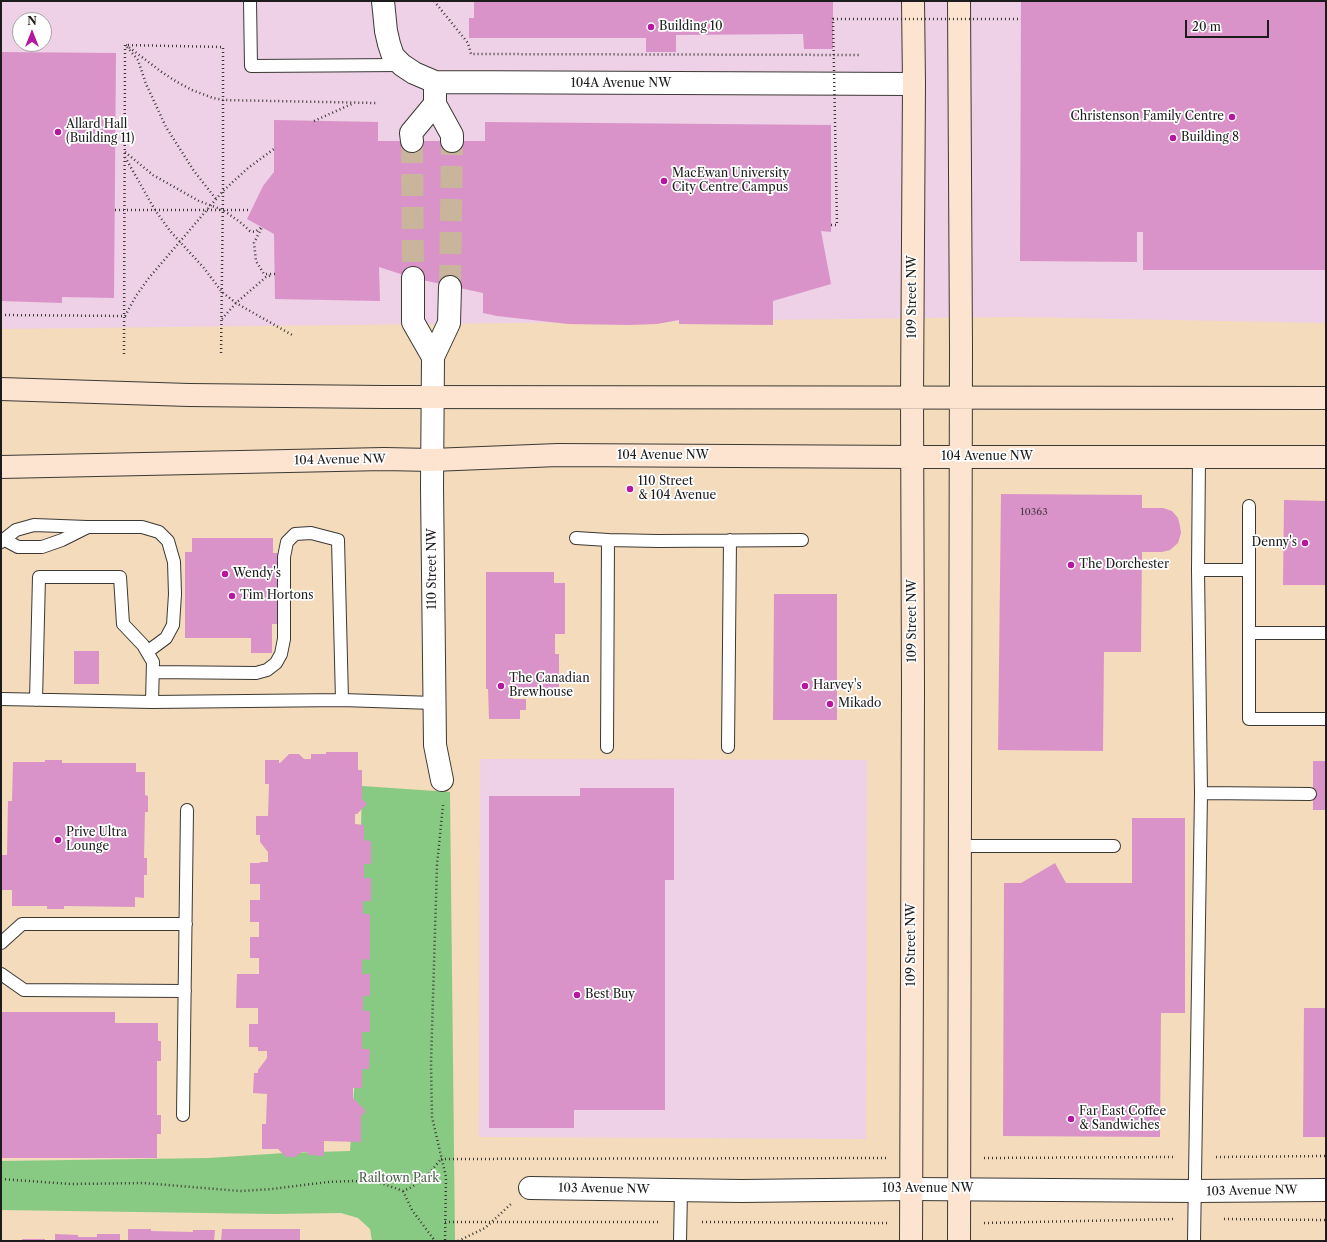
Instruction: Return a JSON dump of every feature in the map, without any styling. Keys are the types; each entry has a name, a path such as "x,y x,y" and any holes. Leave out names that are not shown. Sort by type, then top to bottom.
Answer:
{"main road":[{"name":"109 Street NW","path":"911,1241 913,1"},
{"path":"959,1241 962,338 960,1"},
{"path":"1,389 189,395 433,397 1326,398"},
{"name":"104 Avenue NW","path":"1,467 384,459 432,460 558,456 1326,457"}],"street":[{"name":"104A Avenue NW","path":"383,1 389,44 393,56 402,65 414,73 435,82 914,84"},
{"path":"435,82 435,104 452,135 452,141"},
{"path":"412,140 411,133 435,104"},
{"name":"110 Street NW","path":"413,278 413,322 433,357"},
{"name":"110 Street NW","path":"442,780 434,745 432,460 433,357 449,323 450,286"},
{"name":"103 Avenue NW","path":"530,1188 680,1190 959,1189 1195,1192 1326,1190"}],"lane":[{"path":"250,1 251,66 402,65"},
{"path":"1194,1241 1201,793 1198,570 1199,457"},
{"path":"1249,506 1249,719 1326,719"},
{"path":"3,541 16,530 34,525 142,527 159,532 168,541 174,562 175,594 173,625 166,638 147,652"},
{"path":"3,541 18,546 42,546 62,540 87,527"},
{"path":"153,672 256,673 267,670 276,663 281,654 284,640 284,557 287,542 295,534 311,533 338,540 342,700"},
{"path":"576,538 658,541 802,540"},
{"path":"607,747 608,540"},
{"path":"728,747 730,540"},
{"path":"1198,570 1249,570"},
{"path":"36,700 39,577 120,577 123,624 143,645 153,662 152,702"},
{"path":"1249,633 1326,633"},
{"path":"1,699 152,702 342,700 434,703"},
{"path":"1201,793 1310,794"},
{"path":"183,1115 187,810"},
{"path":"961,846 1114,846"},
{"path":"1,943 22,924 186,924"},
{"path":"1,974 24,990 185,991"},
{"path":"680,1190 680,1241"}],"path":[{"path":"434,1 468,43 471,54 860,55"},
{"path":"831,226 837,226 833,19 1021,19"},
{"path":"125,45 223,47 221,356"},
{"path":"125,45 177,82 199,92 223,100 376,104"},
{"path":"124,354 125,45"},
{"path":"125,45 138,60 146,84 177,145 194,171 216,199"},
{"path":"314,121 354,103"},
{"path":"125,316 136,296 148,279 210,205 248,168 274,150"},
{"path":"125,151 153,175 180,191 223,210 250,231 255,232 262,227 254,243 256,261 264,274 275,274 266,277 236,303 222,319"},
{"path":"125,157 155,210 170,231 180,240 204,268 222,292 236,303 294,336"},
{"path":"115,210 251,210"},
{"path":"1,315 125,316"},
{"path":"442,780 443,809 437,865 432,1117 446,1177 445,1241"},
{"path":"1,1179 71,1184 144,1182 240,1190 272,1189 328,1182 352,1181 381,1184 403,1190 412,1187 428,1175 441,1159"},
{"path":"458,1241 485,1228 530,1188"},
{"path":"403,1190 412,1210 435,1241"}],"shaded area":[{"name":"MacEwan University City Centre Campus","path":"1,1 1326,1 1326,323 1017,317 1,329"},
{"path":"480,759 867,760 866,1139 479,1137"}],"green space":[{"name":"Railtown Park","path":"362,786 450,792 455,1241 372,1241 370,1229 358,1218 341,1213 274,1214 1,1210 1,1161 209,1158 285,1153 350,1151 355,1076"}],"building":[{"name":"Building 10","path":"474,1 833,1 833,49 804,49 803,34 676,35 676,52 646,52 646,38 469,38 469,18 474,18"},
{"name":"Christenson Family Centre","path":"1021,1 1326,1 1326,270 1143,270 1143,232 1137,232 1137,262 1020,261"},
{"name":"Allard Hall (Building 11)","path":"1,52 116,53 114,298 62,297 62,303 1,301"},
{"path":"274,120 378,122 378,141 485,141 485,122 831,125 831,232 821,231 831,284 773,301 773,325 679,324 679,320 657,324 568,324 497,316 483,313 483,293 413,278 379,267 380,301 275,299 274,234 247,219 263,186 274,172"},
{"name":"The Dorchester","path":"1001,494 1142,495 1142,508 1163,508 1172,511 1178,518 1181,533 1178,543 1170,550 1162,552 1142,552 1141,652 1104,652 1103,751 998,750"},
{"name":"Denny's","path":"1284,500 1326,501 1326,585 1283,585"},
{"name":"Tim Hortons","path":"192,538 273,538 273,553 279,553 279,624 272,624 272,653 251,653 251,638 185,638 185,552 192,552"},
{"path":"486,572 554,572 554,583 565,583 565,634 555,634 555,654 559,654 559,690 539,690 539,696 528,696 528,690 513,690 513,699 526,699 526,710 520,710 520,719 489,719 488,689 486,689"},
{"name":"Harvey's","path":"774,594 837,594 837,720 773,720"},
{"path":"74,651 99,651 99,684 74,684"},
{"path":"326,752 358,752 358,770 362,770 362,799 367,804 357,814 355,814 355,824 364,825 364,840 371,841 371,864 364,864 364,878 371,878 371,901 363,901 363,914 370,914 370,960 362,959 362,974 370,974 370,996 363,996 363,1011 370,1011 370,1032 362,1032 362,1049 370,1049 369,1069 362,1069 362,1088 353,1088 353,1098 365,1110 365,1112 361,1116 361,1142 324,1141 324,1156 308,1155 308,1152 302,1152 295,1157 286,1157 278,1149 262,1149 262,1124 266,1124 267,1094 253,1093 254,1073 258,1073 258,1070 267,1058 267,1051 258,1051 258,1047 249,1047 249,1024 258,1024 258,1008 236,1008 237,974 259,974 259,958 250,958 250,937 259,937 259,922 250,922 250,900 260,900 260,884 250,884 250,863 268,862 268,852 260,842 260,835 256,835 256,816 268,816 269,784 265,784 265,760 279,760 280,763 289,754 299,754 304,759 311,759 311,754 326,754"},
{"path":"45,760 62,760 62,763 136,763 136,772 145,772 145,795 148,796 148,812 145,812 144,858 147,858 147,875 144,875 144,898 135,897 135,907 64,906 64,909 47,909 47,906 12,906 12,890 2,890 2,855 7,855 8,801 12,801 13,762 45,762"},
{"path":"1313,761 1326,761 1326,810 1313,810"},
{"name":"Best Buy","path":"580,788 674,788 674,880 665,880 665,1110 574,1110 574,1128 489,1128 489,796 580,796"},
{"path":"1132,818 1185,818 1185,1013 1161,1013 1160,1137 1003,1136 1004,883 1021,883 1055,863 1066,883 1132,883"},
{"path":"1304,1008 1326,1008 1326,1137 1303,1137"},
{"path":"1,1012 115,1012 115,1023 158,1023 158,1041 161,1041 161,1061 157,1061 157,1115 161,1115 161,1134 157,1134 157,1158 1,1158"},
{"path":"128,1229 193,1232 193,1230 215,1230 214,1241 128,1241"},
{"path":"222,1229 300,1229 300,1241 221,1241"},
{"path":"55,1234 78,1235 78,1237 97,1237 97,1234 120,1234 120,1241 55,1241"},
{"path":"22,1239 45,1239 45,1241 22,1241"}],"tunnel":[{"path":"412,141 413,278"},
{"path":"450,287 452,141"}],"place":[{"name":"Building 10","path":"651,27"},
{"name":"Christenson Family Centre","path":"1232,117"},
{"name":"Allard Hall (Building 11)","path":"58,132"},
{"name":"Building 8","path":"1173,138"},
{"name":"MacEwan University City Centre Campus","path":"664,181"},
{"name":"110 Street & 104 Avenue","path":"630,489"},
{"name":"Denny's","path":"1305,543"},
{"name":"The Dorchester","path":"1071,565"},
{"name":"Wendy's","path":"225,574"},
{"name":"Tim Hortons","path":"232,596"},
{"name":"The Canadian Brewhouse","path":"501,686"},
{"name":"Harvey's","path":"805,686"},
{"name":"Mikado","path":"830,704"},
{"name":"Prive Ultra Lounge","path":"58,840"},
{"name":"Best Buy","path":"577,995"},
{"name":"Far East Coffee & Sandwiches","path":"1071,1119"}]}
